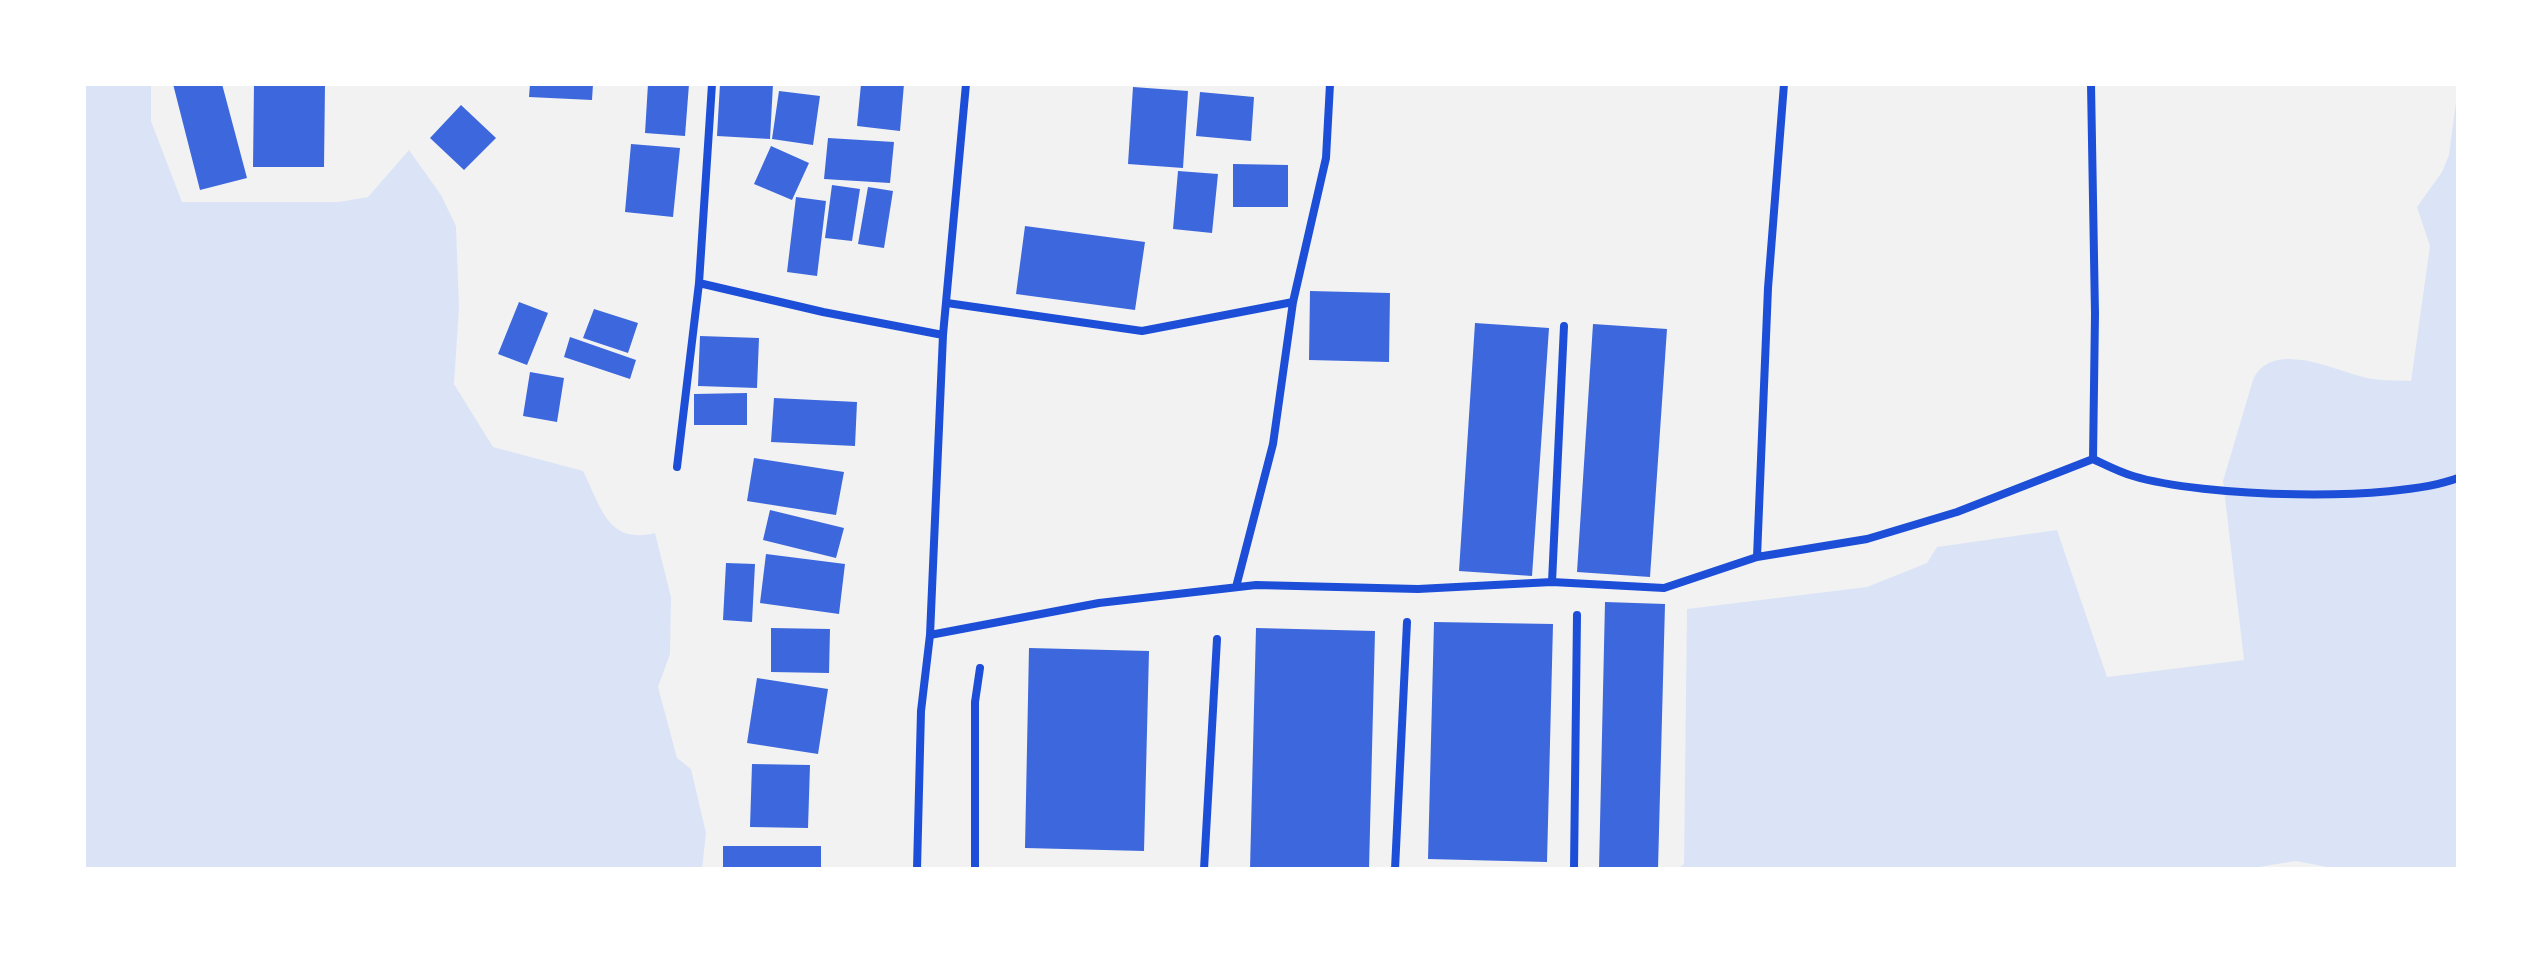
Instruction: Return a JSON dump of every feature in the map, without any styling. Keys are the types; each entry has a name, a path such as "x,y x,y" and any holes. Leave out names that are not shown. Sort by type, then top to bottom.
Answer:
{"street":[{"path":"677,467 699,283 712,84"},
{"path":"917,869 921,711 930,635 943,335 966,84"},
{"path":"1236,587 1273,444 1293,302 1326,158 1330,84"},
{"path":"1757,557 1768,288 1784,84"},
{"path":"2091,84 2095,314 2093,459"},
{"path":"699,283 823,312 943,335"},
{"path":"947,303 1142,331 1293,302"},
{"path":"1552,582 1564,326"},
{"path":"930,635 1099,603 1236,587 1418,589 1552,582 1664,588 1757,557 1882,535 1957,512 2093,459 2133,476 2189,486 2270,492 2399,490 2458,478"},
{"path":"1574,869 1577,615"},
{"path":"1395,869 1407,622"},
{"path":"1204,869 1217,639"},
{"path":"975,869 975,702 980,668"}],"shaded area":[{"path":"84,84 151,84 151,121 182,202 339,202 368,197 409,150 441,195 456,226 459,307 454,384 493,447 583,471 601,509 616,528 639,535 655,533 671,597 670,654 658,687 677,758 691,769 706,833 702,869 84,869"},
{"path":"2458,86 2458,869 2337,869 2296,861 2246,869 1678,869 1684,864 1687,609 1867,587 1927,563 1937,547 2057,530 2107,677 2244,660 2223,481 2253,380 2262,368 2274,361 2289,359 2322,364 2367,378 2411,381 2430,246 2417,207 2442,172 2449,155"}],"building":[{"path":"173,84 222,84 247,178 200,190"},
{"path":"254,84 325,84 324,167 253,167"},
{"path":"530,84 593,84 592,100 529,97"},
{"path":"648,84 689,84 685,136 645,133"},
{"path":"720,84 773,84 770,139 717,136"},
{"path":"861,84 904,84 900,131 857,126"},
{"path":"1133,87 1188,91 1183,168 1128,164"},
{"path":"779,91 820,96 813,145 772,139"},
{"path":"1200,92 1254,97 1251,141 1196,136"},
{"path":"461,105 496,138 464,170 430,138"},
{"path":"828,138 894,142 890,183 824,179"},
{"path":"631,144 680,148 673,217 625,212"},
{"path":"771,146 809,163 792,200 754,184"},
{"path":"1233,164 1288,165 1288,207 1233,207"},
{"path":"1178,171 1218,174 1212,233 1173,229"},
{"path":"832,185 860,189 852,241 825,238"},
{"path":"868,187 893,191 884,248 858,244"},
{"path":"796,197 826,201 817,276 787,272"},
{"path":"1025,226 1145,242 1135,310 1016,294"},
{"path":"1310,291 1390,293 1389,362 1309,360"},
{"path":"519,302 548,313 527,365 498,354"},
{"path":"594,309 638,323 628,353 583,338"},
{"path":"1475,323 1549,328 1532,576 1459,571"},
{"path":"1593,324 1667,329 1650,577 1577,572"},
{"path":"700,336 759,338 757,388 698,386"},
{"path":"570,337 636,360 630,379 564,357"},
{"path":"530,372 564,378 557,422 523,416"},
{"path":"747,393 747,425 694,425 694,394"},
{"path":"774,398 857,402 855,446 771,442"},
{"path":"754,458 844,472 836,515 747,501"},
{"path":"770,510 844,528 836,558 763,540"},
{"path":"766,554 845,564 839,614 760,603"},
{"path":"726,563 755,564 752,622 723,620"},
{"path":"1605,602 1665,604 1658,869 1599,869"},
{"path":"1434,622 1553,624 1547,862 1428,859"},
{"path":"771,628 830,629 829,673 771,672"},
{"path":"1256,628 1375,631 1369,869 1250,869"},
{"path":"1029,648 1149,651 1144,851 1025,848"},
{"path":"757,678 828,689 818,754 747,743"},
{"path":"752,764 810,765 808,828 750,827"},
{"path":"723,846 821,846 821,869 723,869"}]}
